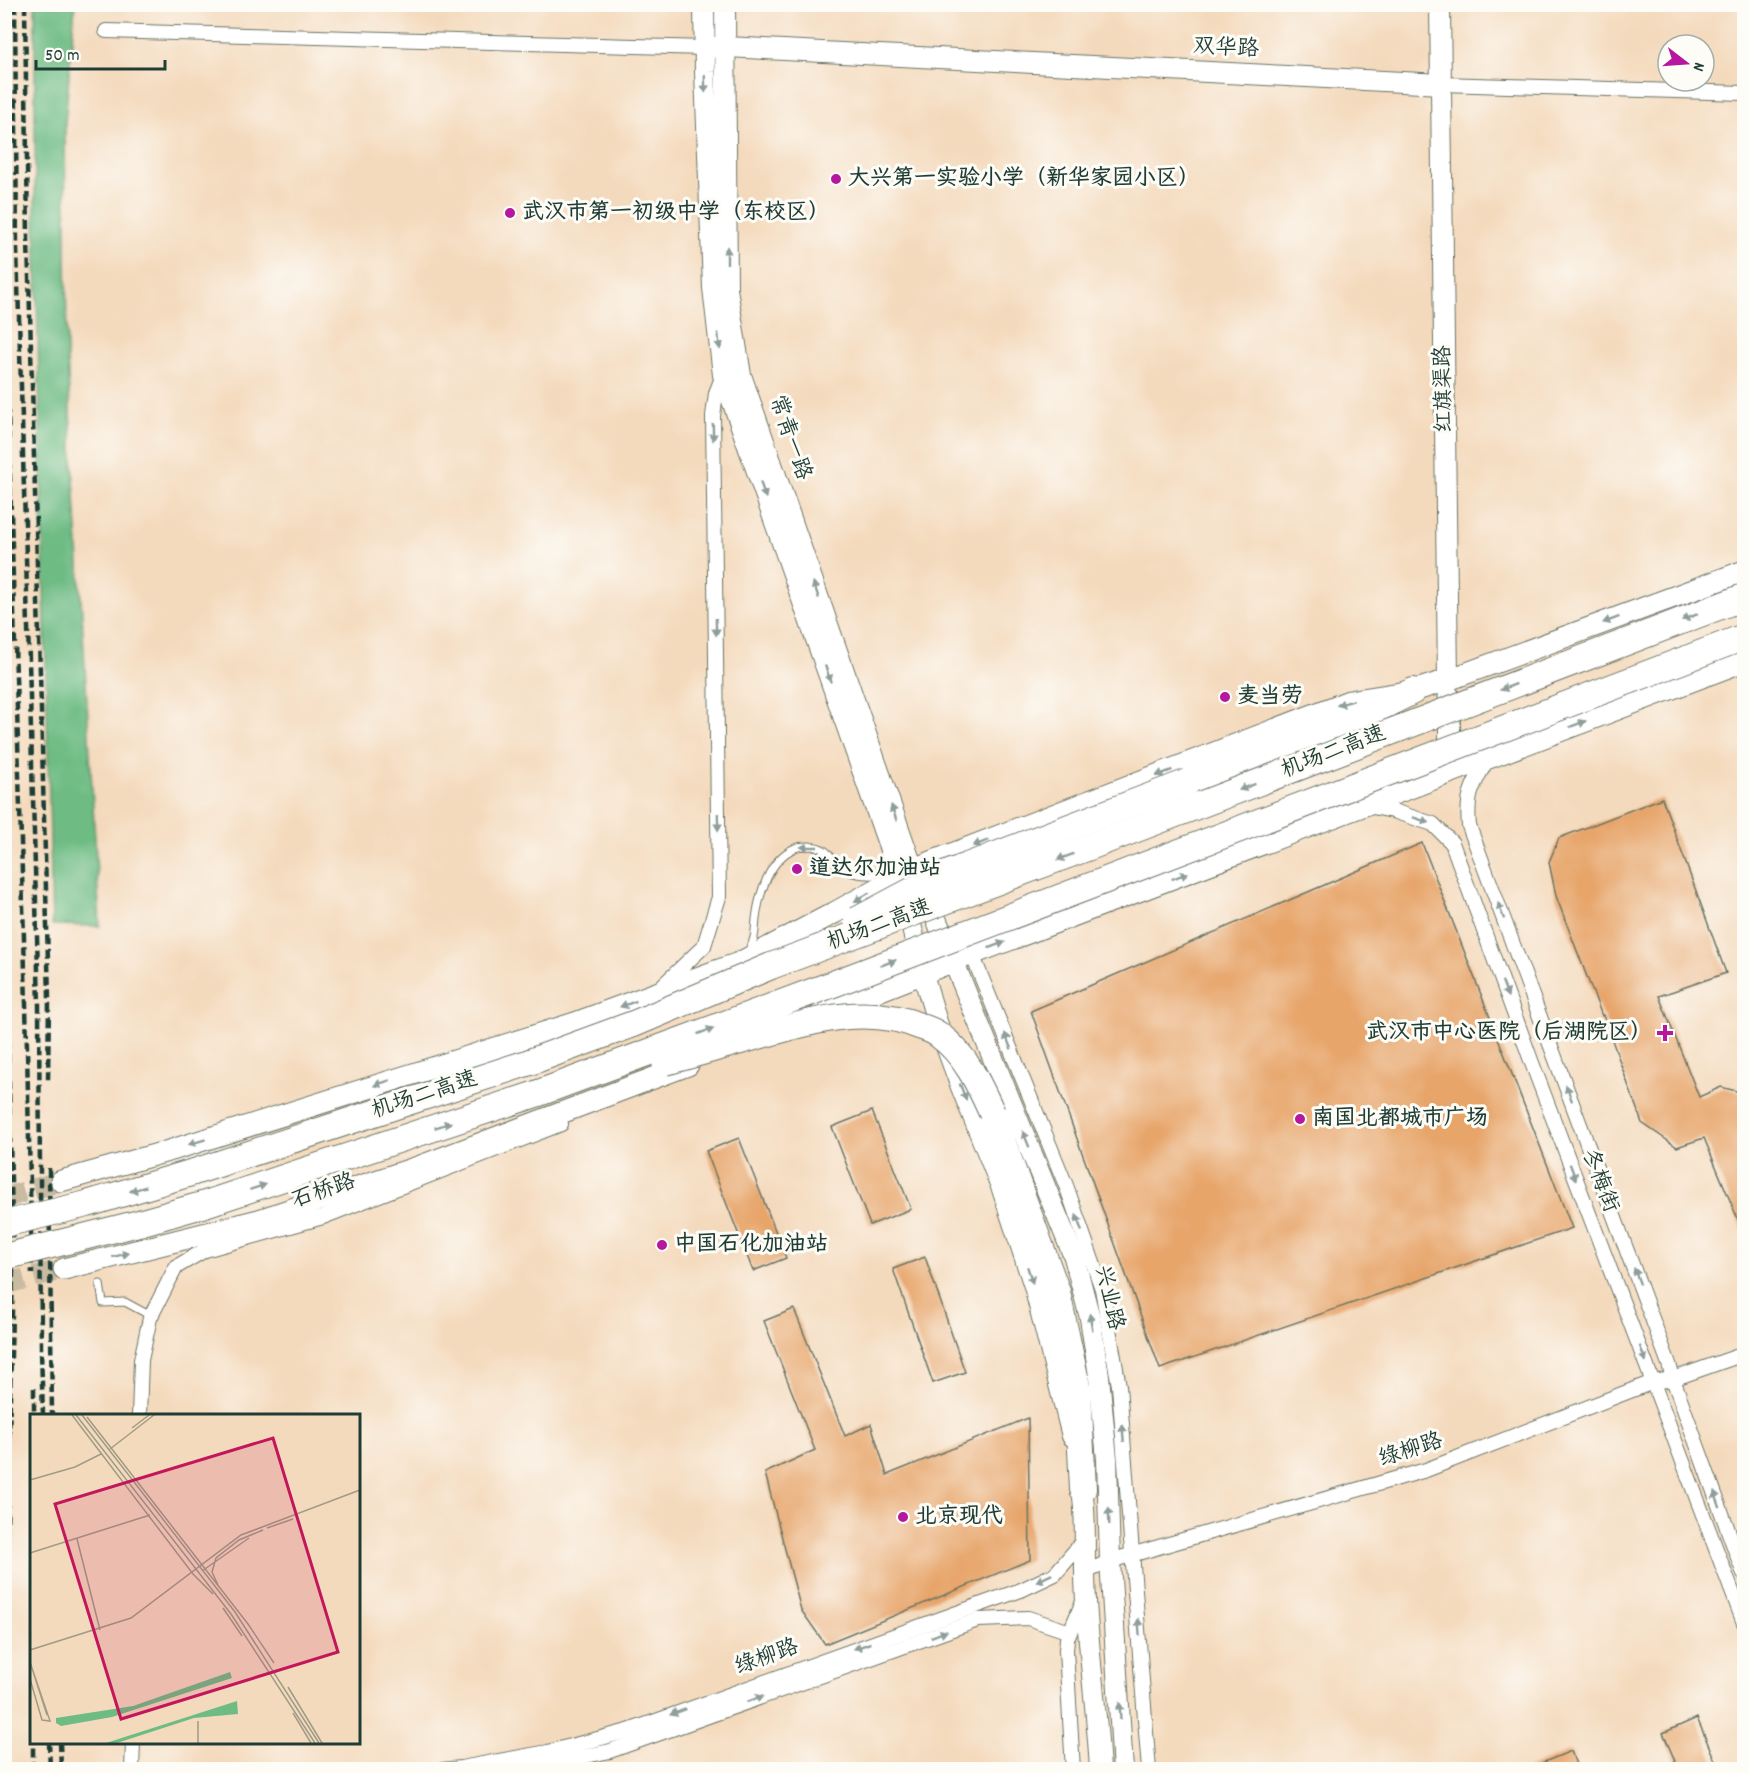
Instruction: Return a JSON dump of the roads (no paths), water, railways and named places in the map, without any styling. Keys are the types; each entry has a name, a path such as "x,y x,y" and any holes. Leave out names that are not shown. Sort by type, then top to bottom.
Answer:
{"highway":[{"name":"机场二高速","path":"4,1224 87,1204 184,1175 526,1063 636,1023 771,966 1744,597"},
{"name":"机场二高速","path":"4,1257 107,1232 202,1205 536,1094 833,984 1744,637"},
{"path":"771,966 932,880 1359,717 1413,692"},
{"path":"536,1094 684,1057 805,1023 849,1015 881,1015 913,1023 938,1034 959,1054 978,1081 1058,1292 1078,1391 1083,1489"}],"main road":[{"name":"常青一路","path":"704,4 713,288 723,375 906,872"},
{"name":"常青一路","path":"725,4 727,289 741,375 906,872"},
{"name":"红旗渠路","path":"1440,4 1450,773"},
{"name":"双华路","path":"705,48 726,46 1441,84"},
{"path":"61,1181 172,1150 574,1023 738,963 906,872 1349,701 1413,692 1449,681 1744,571"},
{"path":"64,1269 259,1220 418,1167 963,957 1744,661"},
{"path":"906,872 923,974 937,1022 1002,1190 1034,1286 1052,1364 1068,1416 1083,1489 1086,1538 1085,1597 1100,1770"},
{"name":"兴业路","path":"906,872 963,957 1074,1257 1090,1318 1099,1376 1107,1460 1110,1561 1123,1770"}],"street":[{"path":"105,31 705,48"},
{"name":"双华路","path":"1441,84 1744,93"},
{"name":"常青一路","path":"654,994 704,946 719,897 713,416 716,393 723,375"},
{"name":"冬梅街","path":"1488,758 1472,786 1467,807 1469,826 1670,1365 1673,1379 1744,1574"},
{"name":"冬梅街","path":"1365,806 1393,811 1433,824 1452,843 1532,1063 1744,1623"},
{"path":"963,957 1067,1188 1102,1289 1119,1386 1149,1770"},
{"name":"石桥路","path":"140,1414 141,1360 152,1316 176,1267 205,1250 334,1213 509,1145 605,1106 625,1088"},
{"name":"绿柳路","path":"1086,1572 1133,1554 1426,1470 1653,1383 1673,1379 1744,1354"},
{"name":"绿柳路","path":"441,1770 548,1752 628,1731 999,1597 1055,1574 1086,1538"},
{"path":"1073,1770 1066,1650 1067,1639 1085,1597"},
{"name":"绿柳路","path":"519,1770 610,1752 978,1620 1028,1618 1070,1632"},
{"path":"132,1770 133,1744"}],"lane":[{"path":"738,963 751,948 760,897 767,879 776,865 795,848 804,846 823,848 846,870 862,876 906,872"},
{"path":"100,1284 103,1303 125,1302 152,1316"}],"tunnel":[{"path":"4,1198 61,1181"},
{"path":"4,1284 64,1269"}],"railway":[{"path":"15,4 17,248 39,1005 43,1414"},
{"path":"25,4 28,241 49,998 48,1081"},
{"path":"4,284 32,1274"},
{"path":"4,864 13,1270 4,1650"},
{"path":"49,1168 52,1414"},
{"path":"34,1388 34,1414"},
{"path":"33,1744 33,1770"},
{"path":"49,1744 50,1770"},
{"path":"60,1744 61,1770"}],"place":[{"name":"大兴第一实验小学（新华家园小区）","path":"836,179"},
{"name":"武汉市第一初级中学（东校区）","path":"510,213"},
{"name":"麦当劳","path":"1225,697"},
{"name":"道达尔加油站","path":"797,869"},
{"name":"武汉市中心医院（后湖院区）","path":"1665,1033"},
{"name":"南国北都城市广场","path":"1300,1119"},
{"name":"中国石化加油站","path":"662,1245"},
{"name":"北京现代","path":"903,1517"}]}
